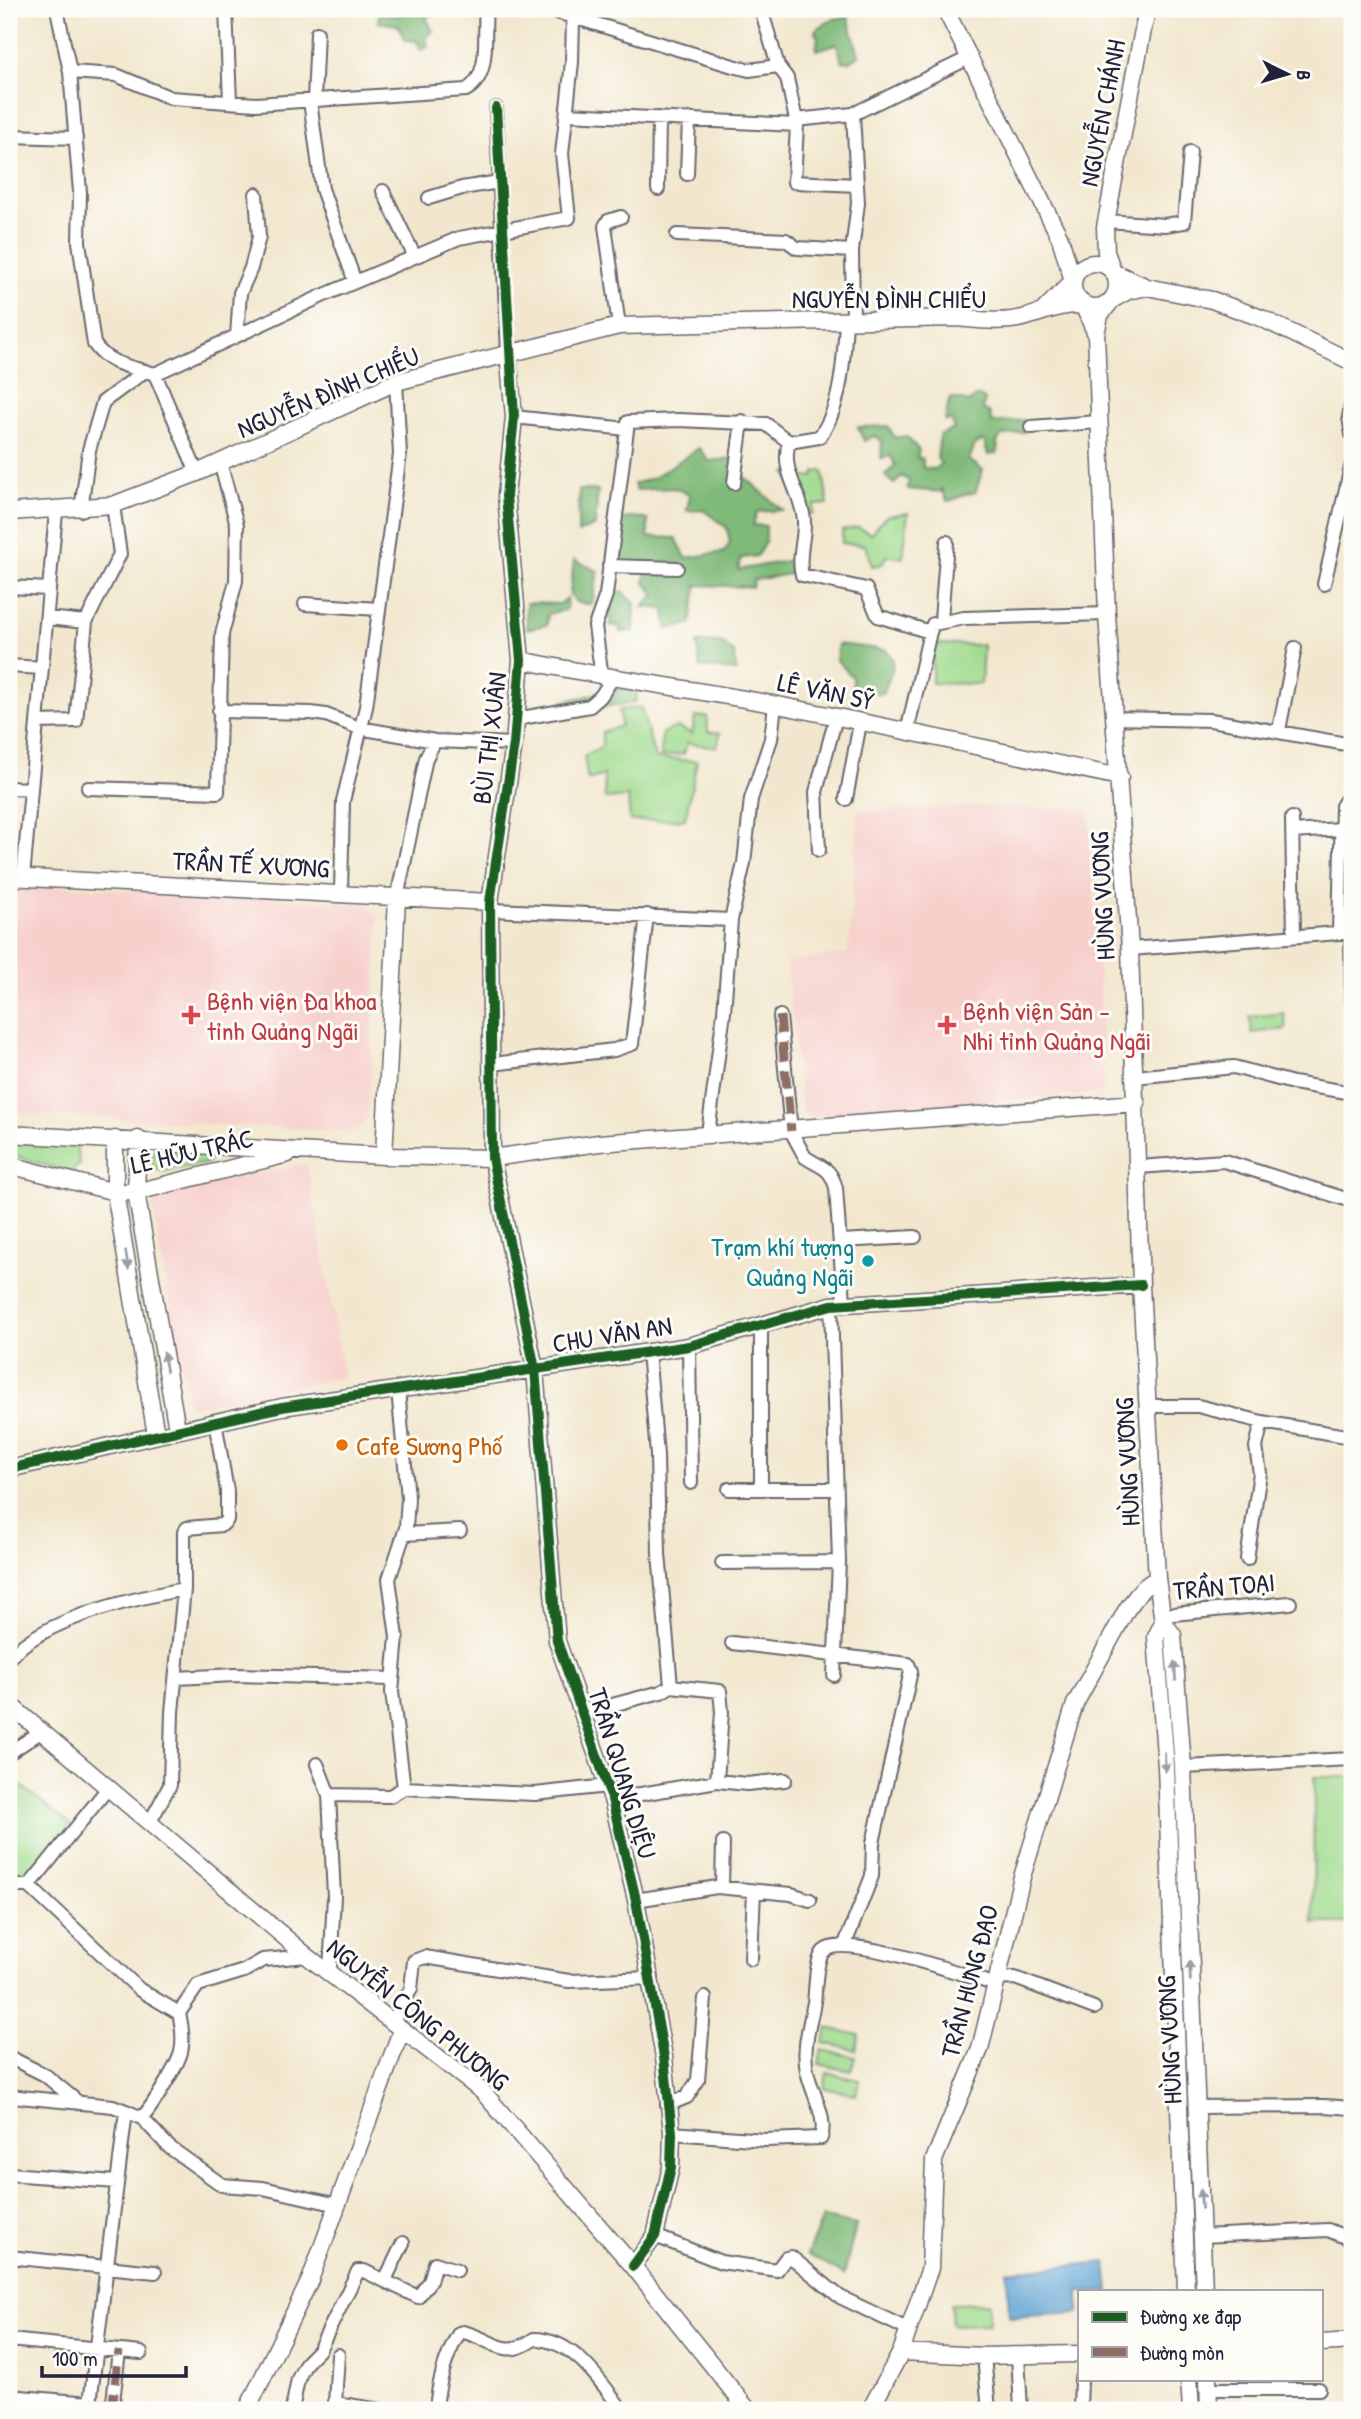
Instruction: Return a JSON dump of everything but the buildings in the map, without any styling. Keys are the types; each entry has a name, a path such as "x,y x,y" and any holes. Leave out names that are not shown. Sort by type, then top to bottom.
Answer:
{"street":[{"path":"57,9 70,72 80,192 79,242 94,344 102,355 113,362 150,372 197,473"},
{"path":"226,9 230,101"},
{"path":"70,72 116,75 171,98 256,104 466,90 475,85 482,74 486,9"},
{"path":"547,9 749,70 778,66"},
{"path":"761,9 778,66 786,78 797,123 794,182 858,185"},
{"path":"945,9 1060,238 1073,281 1074,294 1083,305 1096,334"},
{"name":"NGUYỄN CHÁNH","path":"1106,224 1147,9"},
{"path":"81,510 89,450 103,402 150,372 459,238 566,221 572,215 562,153 568,114 573,17"},
{"path":"317,33 312,101 322,189 355,282"},
{"path":"568,114 797,123 853,114 971,57"},
{"name":"BÙI THỊ XUÂN","path":"496,108 508,352 514,417 506,496 521,660 514,744 491,906 492,1158 535,1369"},
{"path":"516,719 590,706 607,678 595,626 606,595 627,429 631,420 742,421 766,424 789,442 819,437 827,424 839,382 850,321 852,251 858,185 853,114"},
{"path":"658,189 659,118"},
{"path":"687,174 689,119"},
{"path":"9,136 76,138"},
{"path":"1106,224 1165,225 1184,222 1190,152"},
{"path":"429,198 462,188 499,182"},
{"path":"383,191 415,255"},
{"path":"237,336 240,293 251,268 259,237 256,194"},
{"path":"619,326 605,226 608,220 621,217"},
{"path":"1045,309 1087,263 1106,224"},
{"path":"1096,334 1100,315 1112,300 1117,286 1107,252 1106,224"},
{"path":"677,236 786,240 797,248 852,251"},
{"path":"1060,238 1087,263 1101,264 1112,272 1147,287 1212,300 1261,318 1352,362"},
{"path":"1083,305 1098,307 1128,290 1147,287"},
{"name":"NGUYỄN ĐÌNH CHIỂU","path":"9,512 56,512 113,505 197,473 396,382 619,326 956,318 991,321 1025,317 1062,304 1083,305"},
{"name":"HÙNG VƯƠNG","path":"1096,334 1107,614 1130,949 1141,1285 1150,1406 1157,1578 1163,1619 1173,1635 1170,1714 1190,2096 1204,2290"},
{"path":"341,893 344,801 371,674 400,453 396,382"},
{"path":"1352,399 1349,416 1352,435"},
{"path":"514,417 627,429"},
{"path":"734,484 742,421"},
{"path":"1031,427 1098,422"},
{"path":"789,442 788,472 804,519 802,575 866,589 870,592 878,615 930,632"},
{"path":"88,788 218,792 222,634 236,581 237,525 220,462"},
{"path":"1324,584 1352,463"},
{"path":"37,722 76,721 86,622 120,554 113,505"},
{"path":"16,877 31,789 56,512"},
{"path":"941,620 947,542"},
{"path":"609,566 677,568"},
{"path":"9,587 49,589"},
{"path":"305,604 378,609"},
{"path":"907,732 933,624 941,620 1107,614"},
{"path":"47,618 86,622"},
{"path":"1279,730 1295,648"},
{"name":"LÊ VĂN SỸ","path":"521,660 607,678 775,705 1120,777"},
{"path":"9,666 42,668"},
{"path":"708,1133 724,1012 731,920 744,863 751,799 771,739 775,705"},
{"path":"219,710 318,714 359,728 435,741 514,744"},
{"path":"819,850 816,792 836,717"},
{"path":"1113,718 1211,720 1352,745"},
{"path":"846,799 860,723"},
{"path":"384,1156 397,898 426,758 435,741"},
{"path":"9,788 31,789"},
{"path":"1352,799 1346,800 1342,806 1341,829 1352,1002"},
{"path":"1294,936 1292,825 1341,829"},
{"name":"TRẦN TẾ XƯƠNG","path":"16,877 341,893 491,906"},
{"path":"491,906 731,920"},
{"path":"492,1064 614,1050 632,1044 647,915"},
{"path":"1130,949 1347,932"},
{"path":"780,1016 791,1131 805,1157 824,1164 833,1175 841,1241 837,1304 836,1489 839,1562 834,1675"},
{"path":"1135,1077 1234,1068 1293,1083 1352,1093"},
{"name":"LÊ HỮU TRÁC","path":"9,1134 138,1139 384,1156 492,1158 599,1143 708,1133 791,1131 1137,1102"},
{"path":"115,1139 116,1192 156,1435"},
{"path":"138,1139 136,1192 177,1429"},
{"name":"LÊ HỮU TRÁC","path":"9,1164 116,1192 136,1192 304,1150"},
{"path":"1138,1167 1224,1161 1352,1201"},
{"path":"841,1241 915,1237"},
{"name":"CHU VĂN AN","path":"9,1469 282,1407 689,1346 837,1304 1141,1285"},
{"path":"761,1325 761,1489"},
{"path":"689,1346 691,1483"},
{"path":"648,1351 657,1455 660,1580 671,1686"},
{"name":"TRẦN QUANG DIỆU","path":"535,1369 556,1641 609,1793 636,1900 652,1978 672,2133 671,2166 655,2236 633,2266"},
{"path":"398,1389 408,1498 404,1534 389,1579 397,1637 392,1679 404,1788"},
{"path":"1150,1406 1198,1406 1262,1422 1352,1437"},
{"path":"150,1822 170,1785 184,1589 184,1532 187,1528 222,1525 227,1520 227,1492 215,1421"},
{"path":"1247,1559 1260,1473 1256,1447 1262,1422"},
{"path":"729,1489 836,1489"},
{"path":"404,1534 460,1531"},
{"path":"722,1563 839,1562"},
{"name":"TRẦN HƯNG ĐẠO","path":"870,2410 901,2352 930,2268 934,2160 975,2061 1021,1877 1076,1704 1127,1609 1142,1589 1157,1578"},
{"path":"9,1658 33,1638 68,1622 140,1598 184,1589"},
{"name":"TRẦN TOẠI","path":"1163,1619 1290,1603"},
{"path":"732,1643 908,1664 911,1671 873,1843 872,1876 845,1944"},
{"path":"176,1678 235,1675 392,1679"},
{"path":"582,1713 661,1692 671,1686 720,1691 722,1712 717,1781"},
{"name":"NGUYỄN CÔNG PHƯƠNG","path":"9,1704 307,1956 483,2092 633,2266 748,2410"},
{"name":"HÙNG VƯƠNG","path":"1170,1714 1183,1767 1190,2096 1186,2290"},
{"path":"9,1753 42,1731"},
{"path":"1183,1767 1352,1759"},
{"path":"317,1764 329,1795 334,1896 330,1972"},
{"path":"329,1795 390,1796 404,1788 535,1794 609,1793 717,1781 747,1784 785,1780"},
{"path":"29,1886 108,1788"},
{"path":"722,1887 723,1843"},
{"path":"9,1886 29,1886 140,1990 179,2014"},
{"path":"636,1900 722,1887 790,1894 810,1900"},
{"path":"751,1959 754,1891"},
{"path":"672,2133 765,2140 821,2138 822,2125 806,2070 805,2047 820,1958 832,1946 845,1944 889,1953 995,1982 1015,1978 1094,2008"},
{"path":"142,2119 154,2104 180,2055 183,2040 179,2014 198,1985 244,1971 263,1960 307,1956"},
{"path":"247,2410 310,2280 338,2205 411,1989 414,1961 425,1957 569,1981 652,1978"},
{"path":"667,2105 687,2097 698,2080 705,1998"},
{"path":"9,2057 45,2075 79,2104"},
{"path":"9,2096 113,2106 142,2119 169,2147 222,2185 263,2188 338,2205"},
{"path":"1190,2096 1352,2109"},
{"path":"90,2403 126,2112"},
{"path":"9,2174 116,2182"},
{"path":"1202,2236 1328,2230 1352,2240"},
{"path":"655,2236 720,2262 777,2270 786,2258 791,2257 840,2297 909,2330"},
{"path":"385,2280 403,2243"},
{"path":"9,2257 155,2272"},
{"path":"292,2410 306,2363 319,2350 355,2275 364,2271 418,2297 430,2281 435,2263 457,2270"},
{"path":"436,2410 441,2374 450,2348 459,2333 463,2332 509,2350 520,2349 534,2339 556,2343 578,2357 622,2410"},
{"path":"9,2340 97,2346 141,2353"},
{"path":"1322,2343 1352,2341"},
{"path":"9,2396 90,2403 112,2408 119,2351"},
{"path":"901,2352 984,2356 1078,2354"},
{"path":"338,2356 335,2403 381,2410"},
{"path":"984,2356 989,2410"},
{"path":"1018,2356 1021,2410"},
{"path":"1080,2410 1081,2380"},
{"path":"1189,2380 1191,2410"},
{"path":"1209,2410 1208,2384 1319,2389"}],"shaded area":[{"name":"Bệnh viện Sản - Nhi tỉnh Quảng Ngãi","path":"994,806 1089,810 1105,1087 1099,1093 1015,1100 812,1116 802,1112 786,962 848,953 858,811"},
{"name":"Bệnh viện Đa khoa tỉnh Quảng Ngãi","path":"9,883 366,904 379,917 368,1117 355,1132 9,1113"},
{"path":"307,1163 344,1377 189,1407 150,1196"}],"green space":[{"path":"400,9 433,9 433,13 426,18 433,31 426,38 428,47 421,50 417,41 405,40 398,25 378,22 379,14 400,16"},
{"path":"848,17 859,55 849,62 842,61 837,44 816,50 818,38 815,30 833,19"},
{"path":"978,396 985,399 983,409 990,413 992,423 1024,420 1025,432 1001,436 997,442 998,453 988,455 984,440 975,444 969,460 983,470 975,493 951,500 947,501 941,487 942,492 907,489 909,480 901,476 894,484 885,476 895,465 891,456 881,458 882,441 874,436 864,441 858,427 888,426 895,438 906,436 919,450 917,457 923,459 923,468 935,469 941,463 937,458 940,435 954,429 952,420 945,421 949,400 952,398 969,402"},
{"path":"699,448 709,461 736,458 739,472 782,510 757,512 753,525 766,526 766,540 757,556 741,558 738,570 791,560 790,574 754,580 752,587 697,585 691,624 667,629 665,609 643,607 655,594 645,583 646,572 623,569 623,559 609,560 611,522 634,517 648,520 648,537 676,538 686,558 724,552 730,543 727,528 703,510 687,511 690,495 675,488 636,490 634,484 653,478"},
{"path":"800,470 803,477 814,477 815,472 823,471 828,504 814,505 813,514 803,514 786,472"},
{"path":"579,490 598,490 595,525 578,533"},
{"path":"908,513 903,558 886,556 882,564 872,566 865,545 842,543 842,531 858,527 871,534 886,516"},
{"path":"574,560 598,571 592,604 577,603 570,594"},
{"path":"604,590 622,592 635,602 634,631 620,632 619,626 610,625 610,603"},
{"path":"567,598 566,610 548,614 547,625 527,629 526,603 560,604"},
{"path":"721,642 734,653 736,671 700,667 697,643"},
{"path":"838,644 886,650 893,659 892,672 882,694 852,689 853,678 836,659"},
{"path":"933,644 983,645 981,684 932,683"},
{"path":"638,684 636,702 563,713 561,702"},
{"path":"641,707 655,758 697,761 685,819 630,821 628,797 605,799 604,775 588,780 584,756 602,747 602,732 621,726 619,710"},
{"path":"707,716 708,732 720,733 717,747 687,743 684,754 661,756 662,733 677,727 692,734 695,717"},
{"path":"1284,1013 1286,1029 1252,1033 1250,1017"},
{"path":"9,1139 76,1145 80,1165 68,1172 9,1154"},
{"path":"155,1148 208,1152 210,1157 208,1163 163,1171 155,1169 151,1162"},
{"path":"9,1776 71,1825 33,1873 9,1872"},
{"path":"1314,1777 1352,1777 1352,1923 1313,1923"},
{"path":"827,2028 859,2035 856,2050 824,2043"},
{"path":"822,2050 855,2057 851,2071 819,2064"},
{"path":"827,2073 859,2080 856,2095 824,2088"},
{"path":"823,2218 856,2225 844,2275 807,2254"},
{"path":"989,2303 989,2324 952,2325 951,2304"}],"water":[{"path":"1106,2262 1109,2290 1078,2290 1078,2313 1009,2317 1007,2271"}],"marked path":[{"path":"780,1016 791,1131"},
{"path":"112,2410 119,2351"},
{"path":"90,2403 112,2405"}],"cycle path":[{"path":"496,108 514,417 506,496 521,660 514,744 490,902 492,1158 535,1369 557,1641 612,1799 636,1900 664,2057 672,2133 671,2167 655,2236 633,2266"},
{"path":"9,1469 282,1407 689,1346 831,1305 1141,1285"}],"place":[{"name":"Bệnh viện Đa khoa tỉnh Quảng Ngãi","path":"191,1015"},
{"name":"Bệnh viện Sản - Nhi tỉnh Quảng Ngãi","path":"947,1025"},
{"name":"Trạm khí tượng Quảng Ngãi","path":"868,1261"},
{"name":"Cafe Sương Phố","path":"342,1445"}]}
